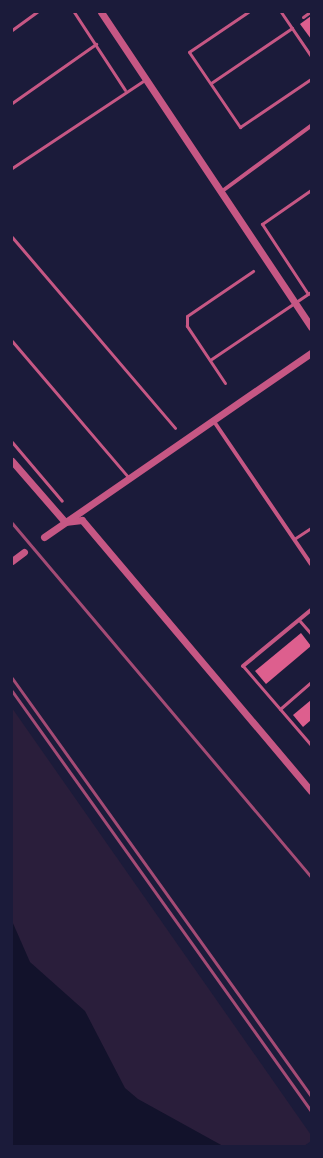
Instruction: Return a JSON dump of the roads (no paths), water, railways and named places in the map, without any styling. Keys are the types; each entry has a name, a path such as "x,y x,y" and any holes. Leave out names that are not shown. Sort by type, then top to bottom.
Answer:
{"street":[{"path":"101,12 296,302 311,327"},
{"path":"221,192 311,126"},
{"path":"44,537 311,353"},
{"path":"213,420 311,564"},
{"path":"12,461 65,522"},
{"path":"65,522 82,520 311,791"},
{"path":"12,561 24,552"},
{"path":"243,666 311,610"}],"lane":[{"path":"12,30 37,12"},
{"path":"74,12 125,90"},
{"path":"248,12 189,52 240,127 311,79"},
{"path":"281,12 311,56"},
{"path":"303,17 310,12"},
{"path":"211,83 292,28"},
{"path":"12,103 96,44"},
{"path":"12,168 125,90 146,79"},
{"path":"210,360 309,293 262,224 311,190"},
{"path":"12,237 175,428"},
{"path":"225,383 187,326 187,316 253,271"},
{"path":"12,341 130,478"},
{"path":"12,442 62,501"},
{"path":"294,539 311,528"},
{"path":"299,620 311,634"},
{"path":"243,666 311,746"},
{"path":"280,709 311,682"}],"railway":[{"path":"12,523 311,877"},
{"path":"12,678 311,1096"},
{"path":"12,691 311,1111"}]}
